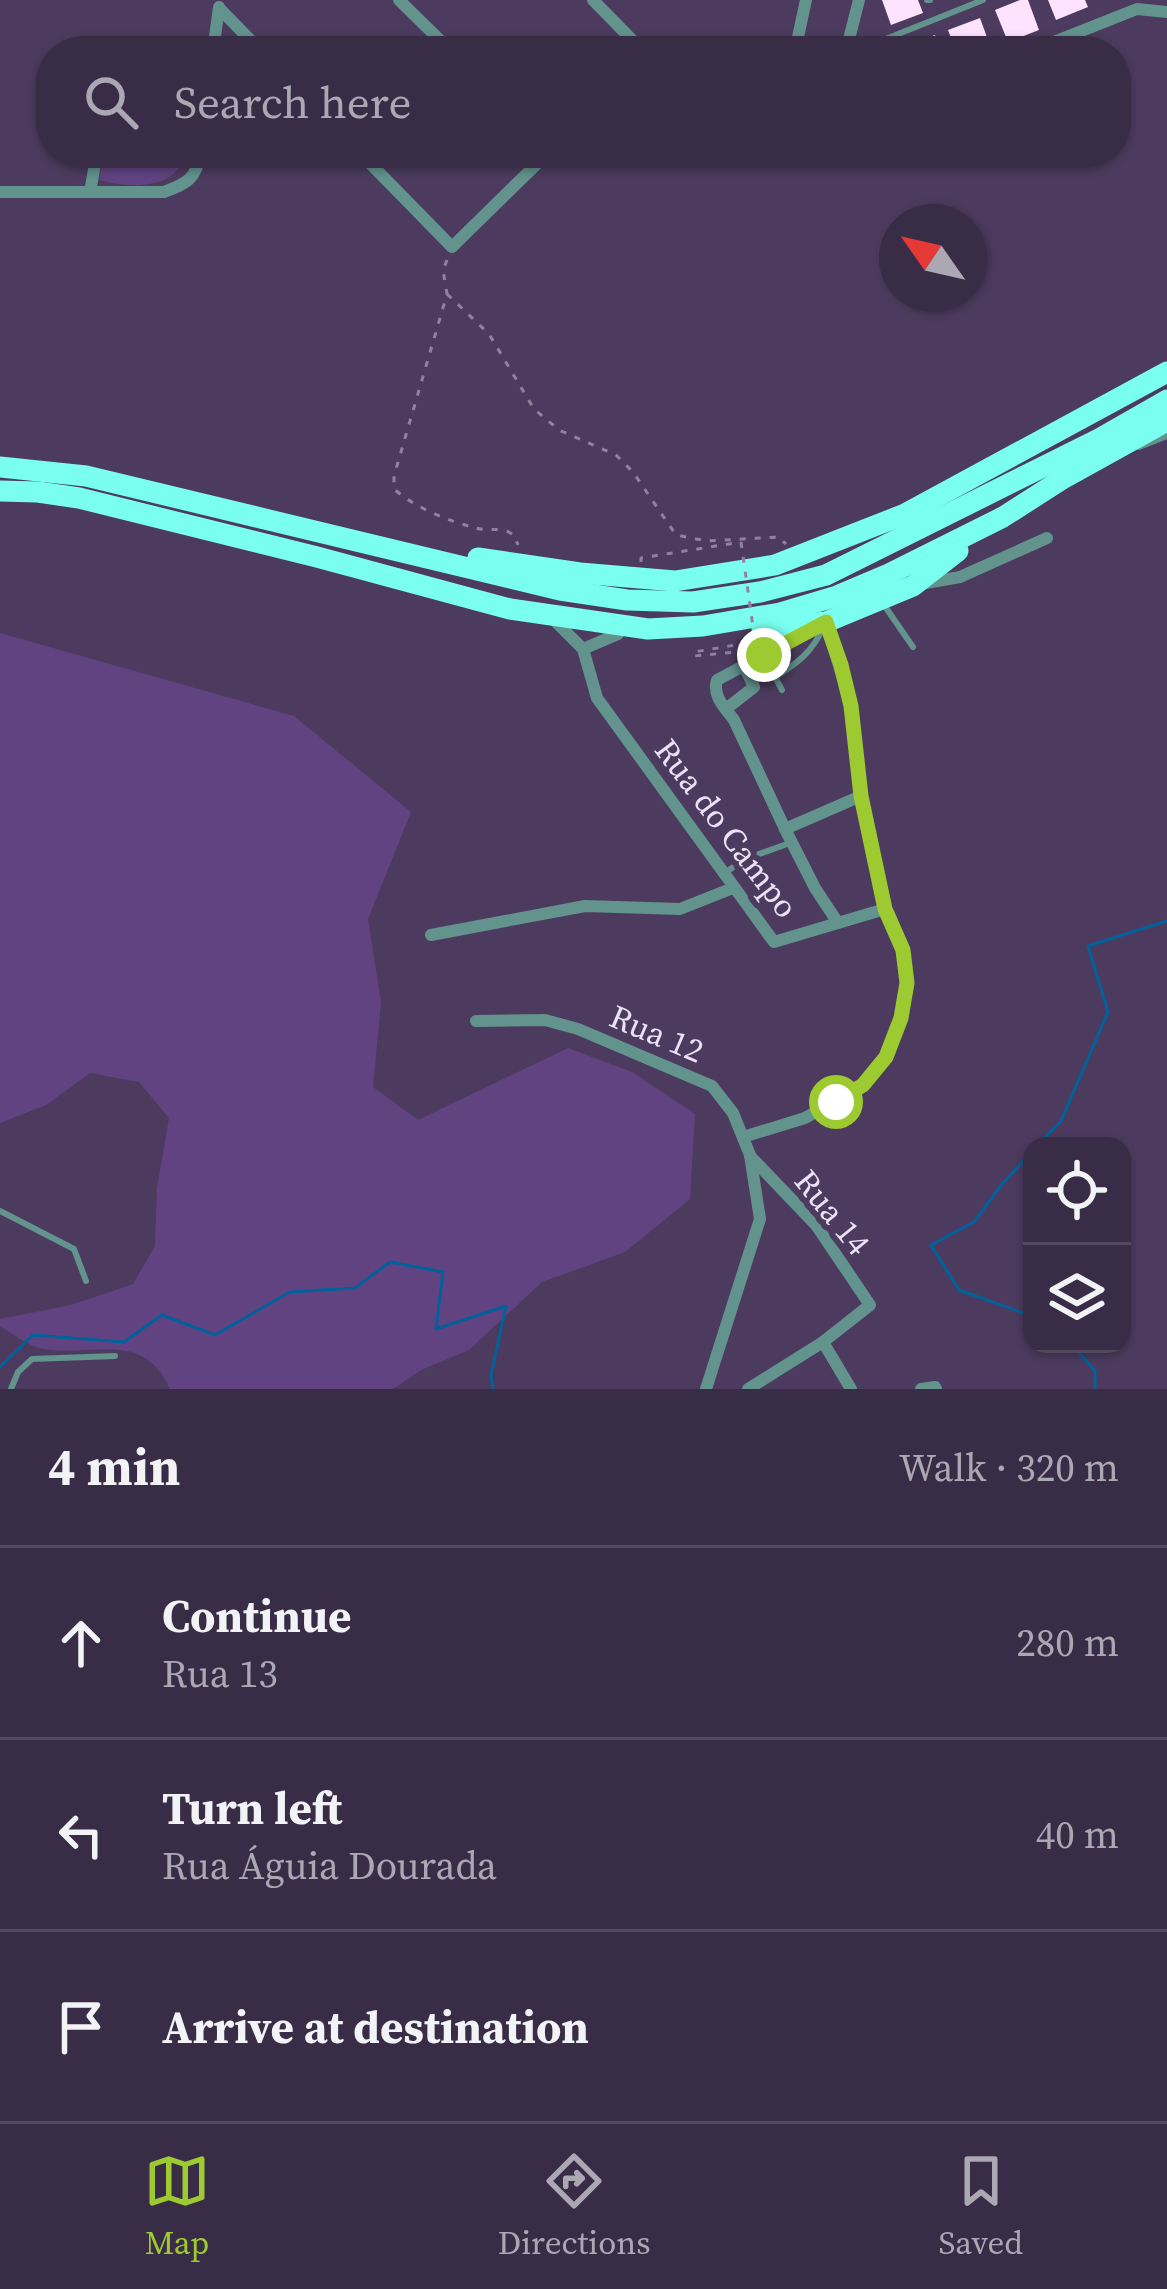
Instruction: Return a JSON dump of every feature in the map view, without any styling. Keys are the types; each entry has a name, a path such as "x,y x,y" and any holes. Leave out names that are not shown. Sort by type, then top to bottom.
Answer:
{"highway":[{"path":"336,535 373,535 473,557 675,581 739,565 775,565 904,514 1167,372"},
{"path":"0,467 86,476 560,590 627,600 693,602 760,592 826,574 1097,440 1167,400"},
{"path":"585,621 618,634 662,640 826,622 913,586 1003,517 1167,422"},
{"path":"0,491 80,498 510,609 648,628 704,626 780,613 837,596 1003,517"}],"street":[{"path":"399,0 436,36"},
{"path":"593,0 628,36"},
{"path":"798,36 806,0"},
{"path":"850,36 859,0"},
{"path":"215,36 219,4"},
{"path":"219,4 248,36"},
{"path":"1068,36 1137,9 1167,12"},
{"path":"90,192 94,168"},
{"path":"0,192 164,192 188,183 196,168"},
{"path":"375,168 452,247 533,168"},
{"path":"913,586 960,577 1048,538"},
{"name":"Rua do Campo","path":"551,617 583,649 597,698 774,942 885,909"},
{"path":"743,1137 805,1118 863,1085 886,1057 901,1018 907,983 903,950 885,909 861,796 851,706 826,622 717,680 714,688 815,888 838,923"},
{"path":"583,649 618,634"},
{"path":"726,709 754,687 744,666"},
{"path":"788,836 861,796"},
{"path":"431,935 585,906 680,909 733,888"},
{"name":"Rua 12","path":"476,1022 545,1020 578,1029 712,1086 733,1113 750,1155 760,1219 706,1389"},
{"name":"Rua 14","path":"750,1155 816,1225 870,1305 823,1342"},
{"path":"748,1389 823,1342 851,1389"},
{"path":"921,1389 936,1389"}],"lane":[{"path":"893,36 983,0"},
{"path":"1064,478 1167,436"},
{"path":"880,599 913,647"},
{"path":"782,690 775,676 813,649 826,622"},
{"path":"723,874 788,836"},
{"path":"0,1211 74,1249 86,1281"},
{"path":"11,1389 18,1372 32,1359 116,1356"}],"path":[{"path":"452,247 443,270 447,294 394,489 451,520 480,530 508,531 517,539 518,563"},
{"path":"447,294 489,334 534,410 560,430 616,455 676,535 714,543 741,542 755,641 694,652 694,656 754,650 764,655"},
{"path":"641,565 641,558 714,543 778,537 799,557"}],"shaded area":[{"path":"102,168 178,168 151,184 99,180"},
{"path":"0,633 294,716 411,812 368,919 381,1003 373,1087 418,1120 568,1048 632,1072 695,1114 690,1199 625,1252 542,1282 469,1350 421,1370 393,1389 170,1389 159,1370 131,1352 43,1349 0,1326 0,1319 71,1305 133,1284 155,1246 157,1188 169,1118 139,1082 90,1073 46,1105 0,1123"}],"building":[{"path":"882,0 918,0 923,13 891,25"},
{"path":"1028,0 1039,30 1006,36 995,10"},
{"path":"1048,0 1085,0 1088,7 1056,20"},
{"path":"980,18 987,36 950,36 948,30"}],"waterway":[{"path":"1046,1137 1061,1121 1108,1012 1088,946 1167,921"},
{"path":"1023,1162 974,1222 931,1245 959,1290 1023,1313"},
{"path":"0,1367 33,1335 124,1342 162,1315 215,1335 290,1292 355,1288 390,1262 443,1272 436,1329 506,1306 491,1375 493,1389"},
{"path":"1080,1353 1095,1371 1095,1389"}],"route":[{"path":"764,655 826,622 851,706 861,796 885,909 903,950 907,983 901,1018 886,1057 863,1085 836,1102"}]}
